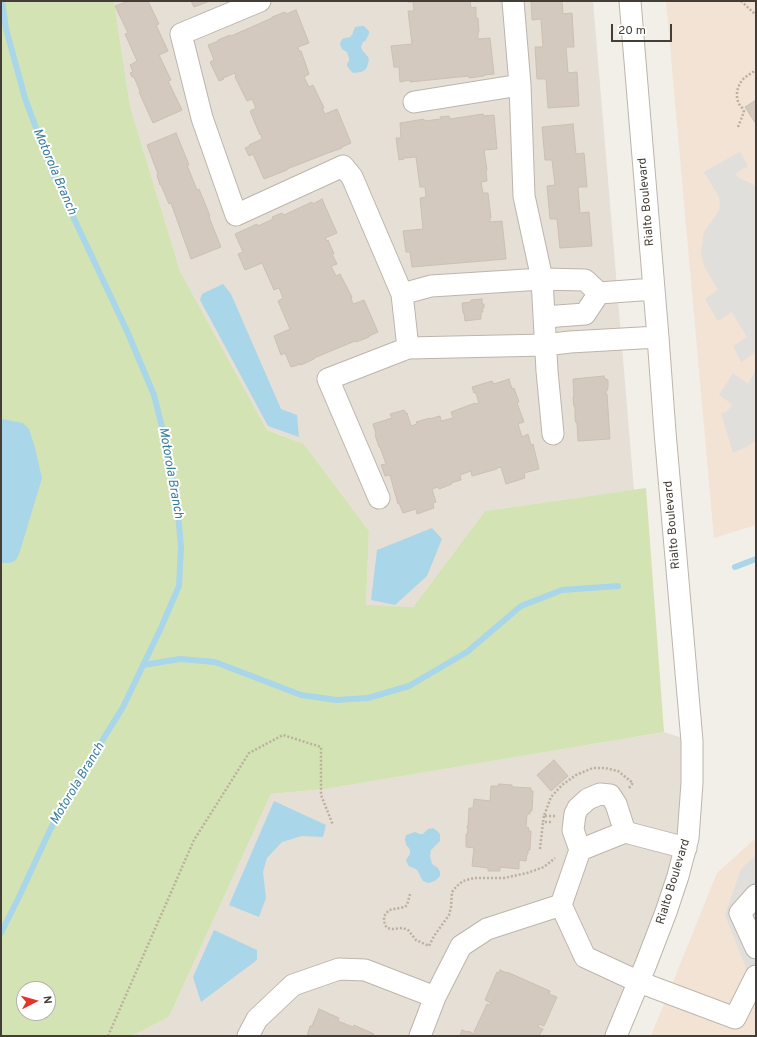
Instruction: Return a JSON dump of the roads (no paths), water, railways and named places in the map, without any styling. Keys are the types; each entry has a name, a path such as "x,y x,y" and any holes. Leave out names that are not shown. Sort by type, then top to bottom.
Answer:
{"street":[{"path":"260,1 181,34 202,118 236,215 343,166 352,177 402,294 408,348"},
{"path":"513,1 520,84 524,196 542,279 547,371 554,434"},
{"name":"Rialto Boulevard","path":"616,1036 666,912 686,848 692,784 692,741 630,1"},
{"path":"414,102 520,84"},
{"path":"402,294 431,286 542,279 585,280 599,293 654,289"},
{"path":"544,317 585,314 599,293"},
{"path":"379,498 328,379 408,348 546,345 570,342 658,337"},
{"path":"625,832 616,804 610,795 600,794 588,799 578,808 575,814 573,830 580,850 562,904 585,958 734,1027 756,976"},
{"path":"580,850 625,832 686,848"},
{"path":"756,894 740,913 756,948"},
{"path":"420,1036 435,996 461,946 487,929 562,904"},
{"path":"248,1036 257,1019 293,985 339,969 365,970 435,996"}],"water":[{"path":"364,26 369,31 367,38 361,47 369,60 365,70 353,73 347,66 349,58 347,52 342,49 340,44 342,39 352,35 355,27"},
{"path":"223,284 231,294 281,409 297,415 299,437 268,426 200,300 202,294"},
{"path":"2,419 23,423 29,429 42,478 20,551 16,560 10,563 1,563"},
{"path":"432,528 442,539 427,576 395,605 371,600 377,550"},
{"path":"274,801 326,825 323,837 302,836 282,842 267,858 263,872 266,898 259,917 229,905"},
{"path":"433,828 440,834 440,841 431,850 430,856 432,864 438,868 440,872 440,876 436,880 428,883 423,881 417,870 408,865 406,860 410,854 410,851 406,845 405,839 406,835 415,832 423,834 428,829"},
{"path":"214,930 257,950 257,960 201,1002 193,977"}],"waterway":[{"name":"Motorola Branch","path":"1,933 50,830 74,786 123,707 160,630 179,586 181,547 177,502 167,447 154,395 127,331 52,172 25,98 6,29 2,1"},
{"path":"735,567 756,559"},
{"path":"143,665 180,659 215,662 301,695 336,700 368,698 409,686 467,652 521,606 562,590 618,586"}]}
